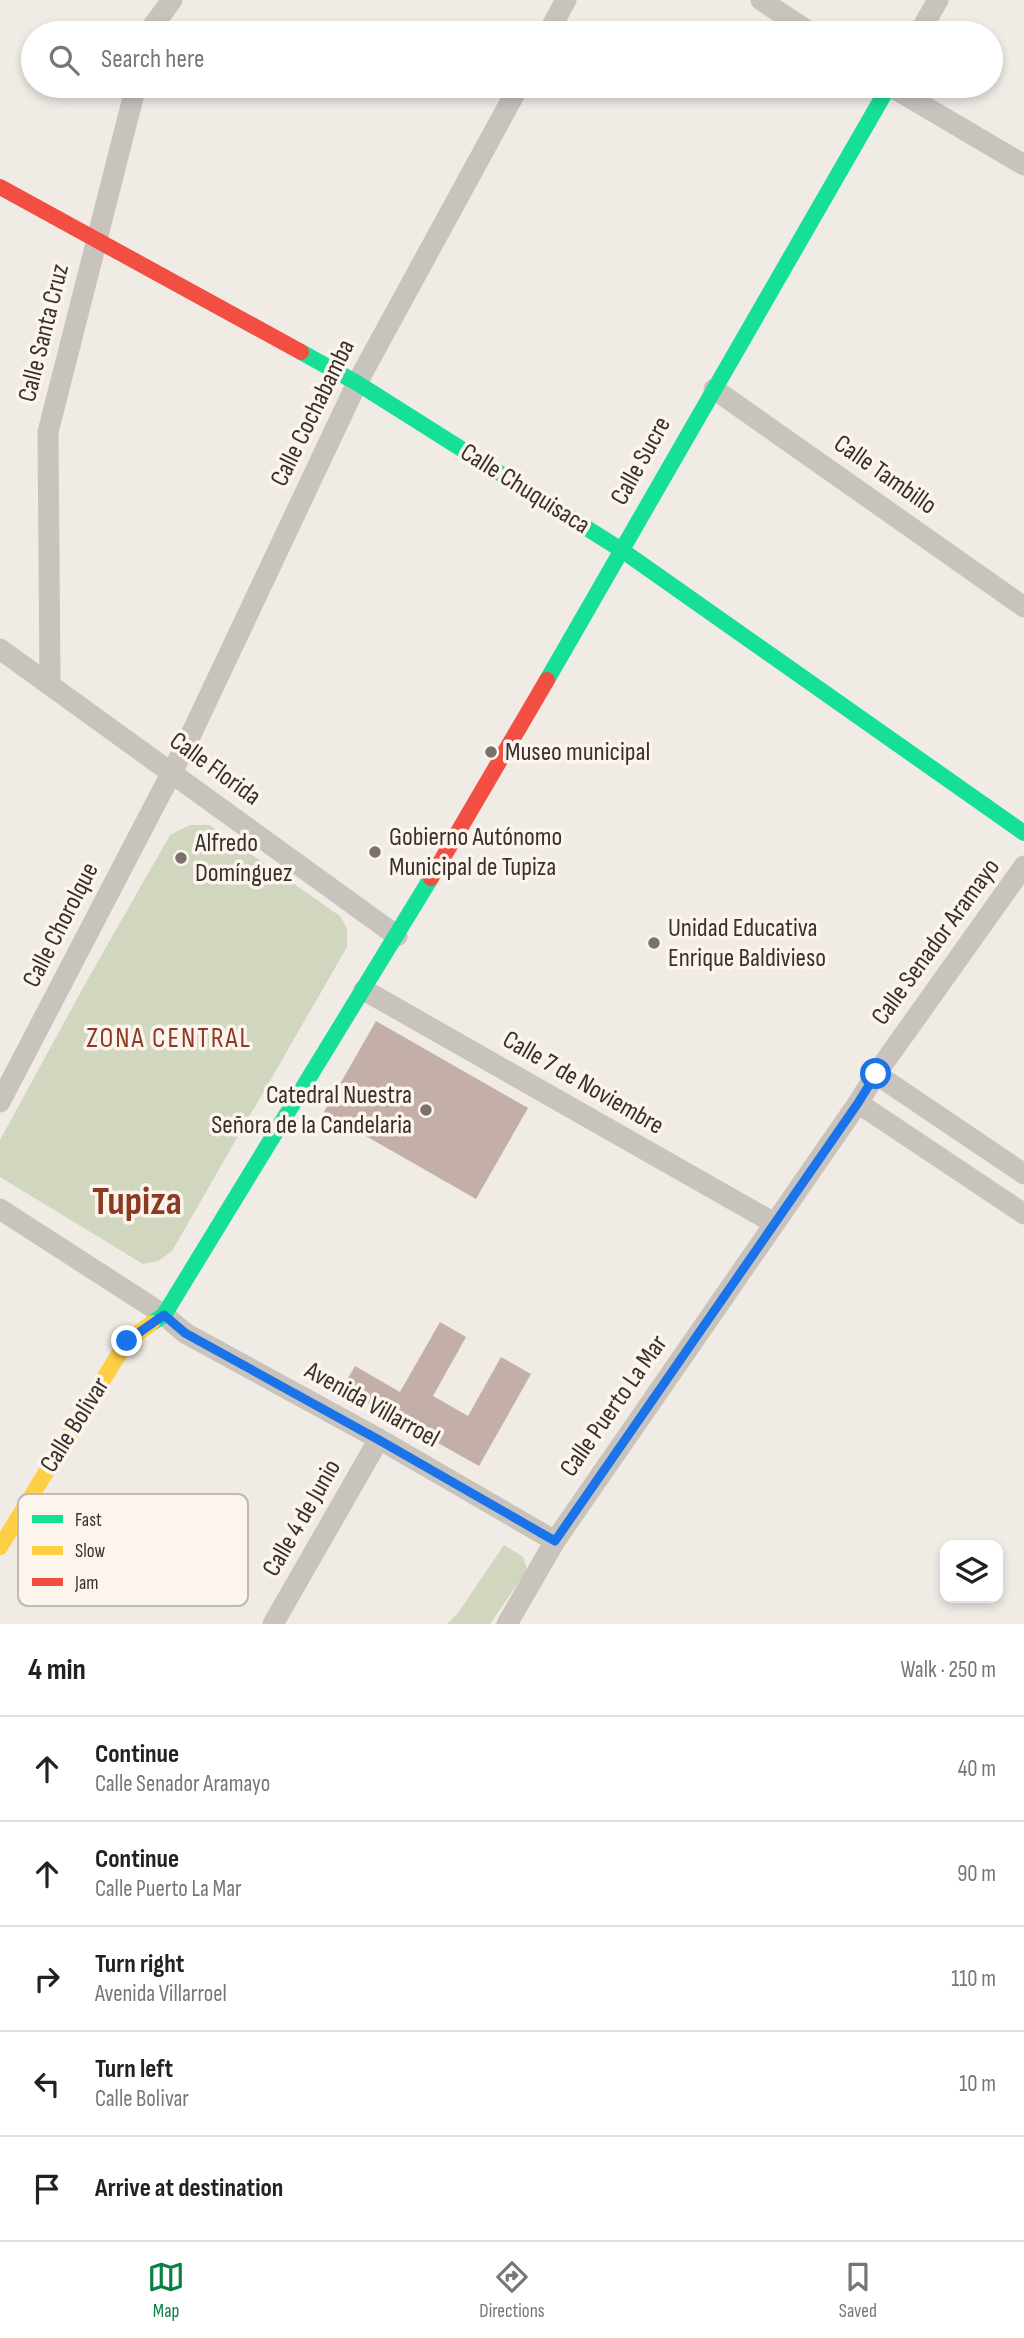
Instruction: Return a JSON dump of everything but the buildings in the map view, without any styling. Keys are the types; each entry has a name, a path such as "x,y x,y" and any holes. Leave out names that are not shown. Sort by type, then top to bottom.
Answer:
{"street":[{"path":"156,21 172,0"},
{"path":"555,21 566,0"},
{"path":"761,0 793,21"},
{"path":"926,21 938,0"},
{"name":"Calle Santa Cruz","path":"50,683 48,432 133,98"},
{"name":"Calle Cochabamba","path":"172,773 357,383 512,98"},
{"name":"Calle Sucre","path":"164,1315 397,936 623,551 883,98"},
{"path":"910,98 1024,165"},
{"name":"Calle Chuquisaca","path":"0,187 357,383 623,551 1024,833"},
{"name":"Calle Tambillo","path":"714,389 1024,607"},
{"name":"Calle Florida","path":"0,649 397,936"},
{"name":"Calle Chorolque","path":"0,1102 172,773"},
{"name":"Calle Senador Aramayo","path":"774,1223 1024,866"},
{"name":"Calle 7 de Noviembre","path":"363,990 774,1223"},
{"path":"876,1074 1024,1174"},
{"path":"858,1103 1024,1214"},
{"name":"Avenida Villarroel","path":"0,1209 164,1315 185,1333 555,1541"},
{"name":"Calle Puerto La Mar","path":"507,1624 555,1541 774,1223"},
{"name":"Calle Bolivar","path":"33,1494 127,1341 164,1315"},
{"name":"Calle 4 de Junio","path":"272,1624 379,1440"},
{"name":"Calle Bolivar","path":"0,1547 18,1518"}],"green space":[{"path":"190,825 209,825 340,916 347,929 347,947 172,1251 158,1261 143,1264 0,1177 0,1140 170,835"},
{"path":"504,1545 523,1557 527,1570 490,1624 447,1624 458,1613"}],"traffic: fast":[{"path":"547,680 882,98"},
{"path":"301,352 357,383 623,551 1024,833"},
{"path":"152,1323 164,1315 431,878"}],"traffic: slow":[{"path":"33,1494 127,1341 152,1323"},
{"path":"0,1547 18,1518"}],"traffic: jam":[{"path":"0,187 301,352"},
{"path":"431,878 547,680"}],"place":[{"name":"Museo municipal","path":"491,752"},
{"name":"Gobierno Autónomo Municipal de Tupiza","path":"375,852"},
{"name":"Alfredo Domínguez","path":"181,858"},
{"name":"Unidad Educativa Enrique Baldivieso","path":"654,943"},
{"name":"Catedral Nuestra Señora de la Candelaria","path":"426,1110"}],"district":[{"name":"ZONA CENTRAL","path":"169,1038"},
{"name":"Tupiza","path":"137,1202"}],"route":[{"path":"127,1341 164,1315 185,1333 555,1541 876,1074"}]}
